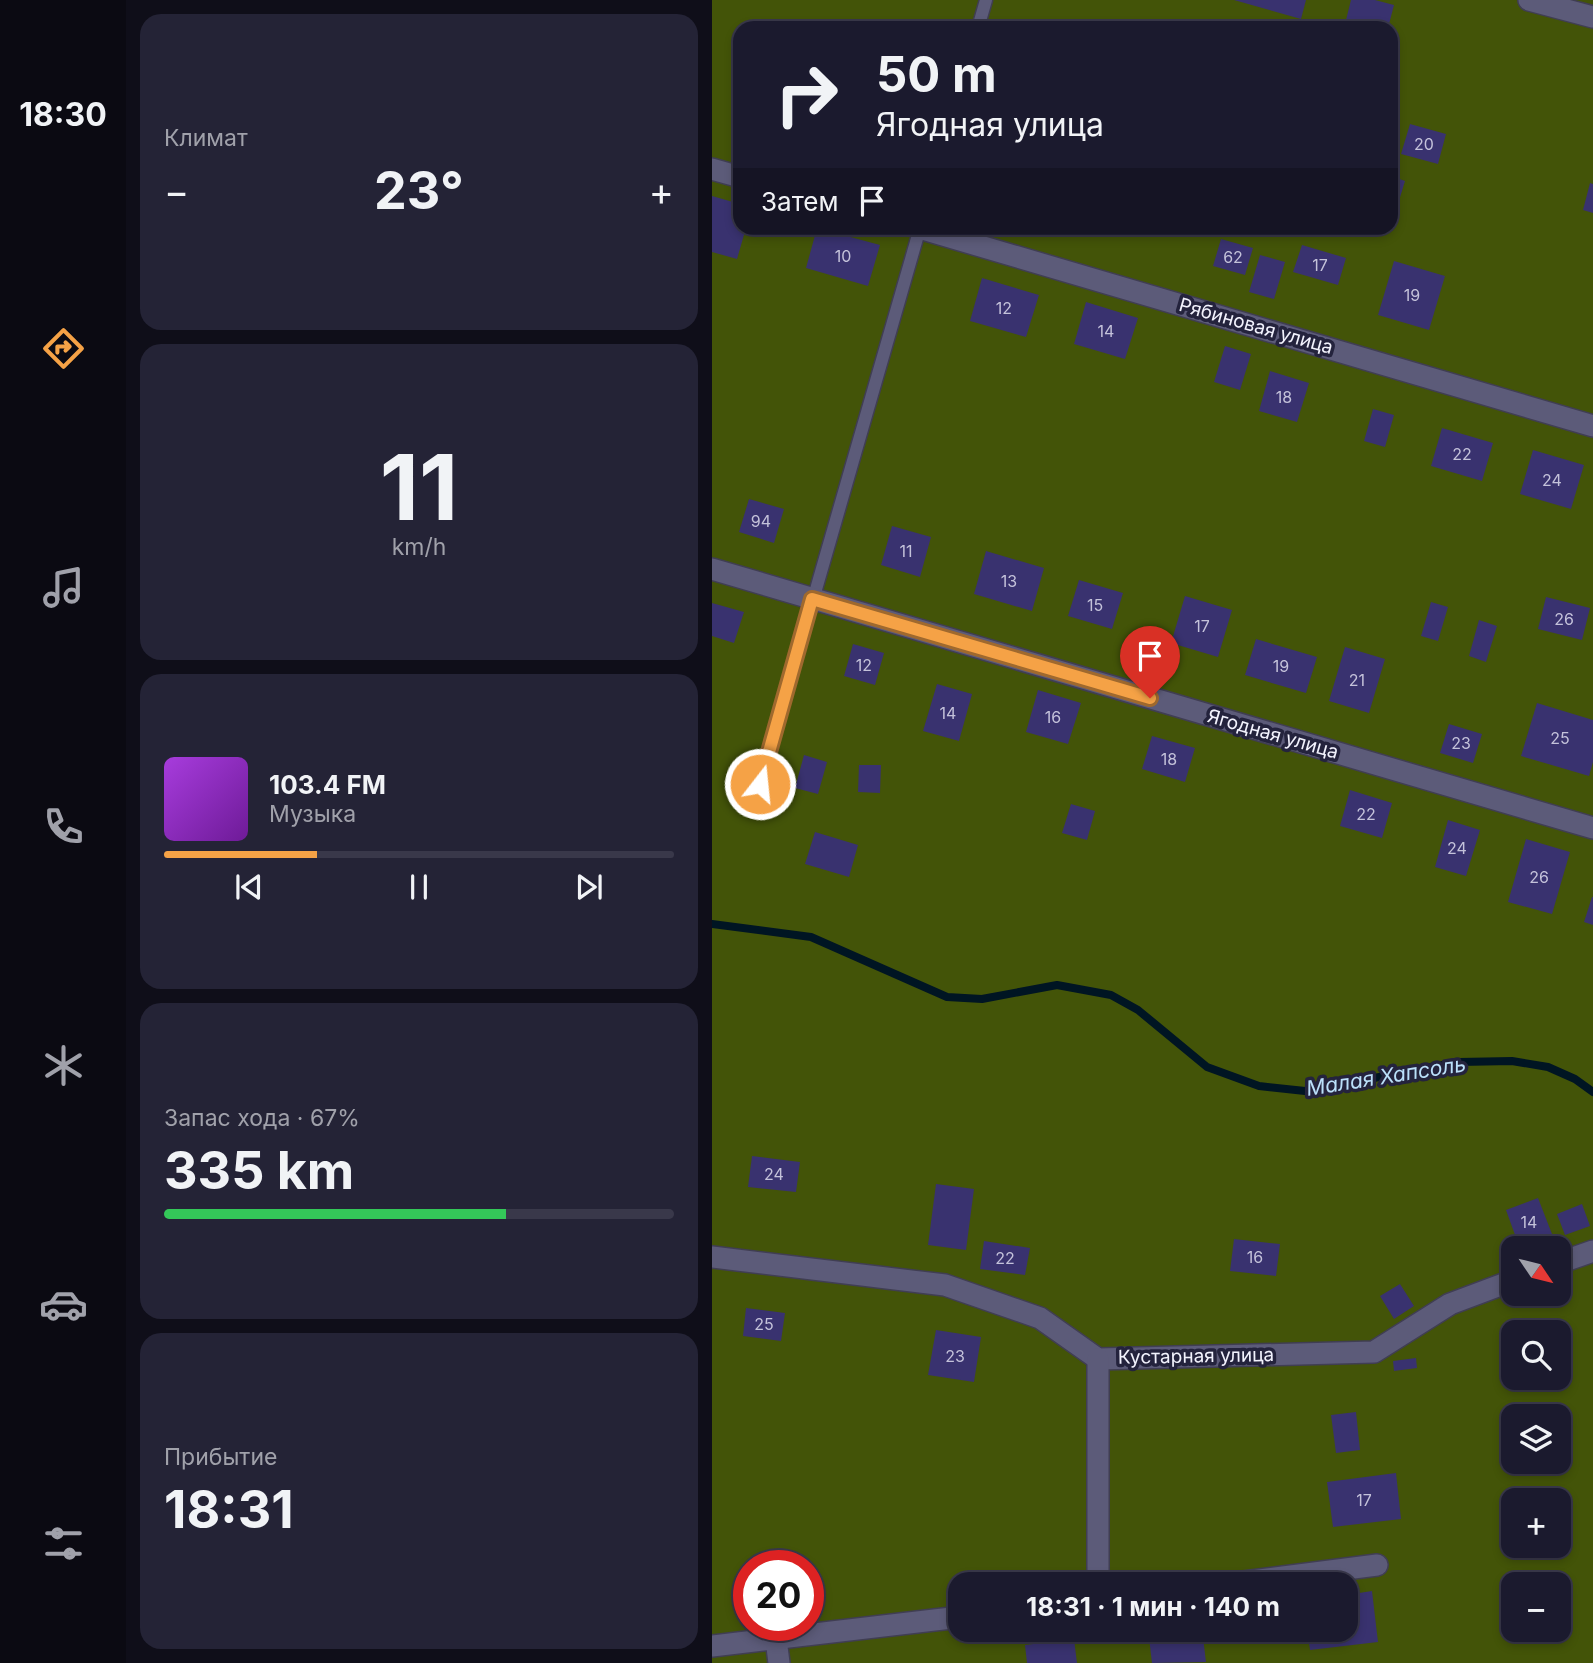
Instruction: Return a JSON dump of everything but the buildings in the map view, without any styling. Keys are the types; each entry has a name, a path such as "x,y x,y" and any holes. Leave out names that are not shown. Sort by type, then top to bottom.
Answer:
{"street":[{"path":"1529,0 1593,18"},
{"path":"712,169 733,175"},
{"name":"Рябиновая улица","path":"944,235 1593,425"},
{"name":"Ягодная улица","path":"712,569 1593,828"},
{"path":"1571,1259 1593,1251"},
{"name":"Кустарная улица","path":"712,1256 945,1285 1040,1318 1098,1359 1374,1352 1450,1304 1501,1285"},
{"path":"1098,1359 1098,1572"},
{"path":"1327,1572 1377,1566"},
{"path":"824,1633 948,1618"},
{"path":"712,1646 758,1641"},
{"path":"776,1641 779,1663"}],"lane":[{"path":"980,21 986,0"},
{"path":"760,784 918,235"}],"green space":[{"path":"712,0 1593,0 1593,1663 712,1663"}],"waterway":[{"name":"Малая Хапсоль","path":"712,924 811,937 947,997 982,999 1057,985 1111,995 1138,1010 1207,1067 1259,1086 1305,1091 1459,1062 1512,1061 1548,1067 1575,1079 1593,1092"}],"route":[{"path":"760,784 812,599 1150,698"}]}
